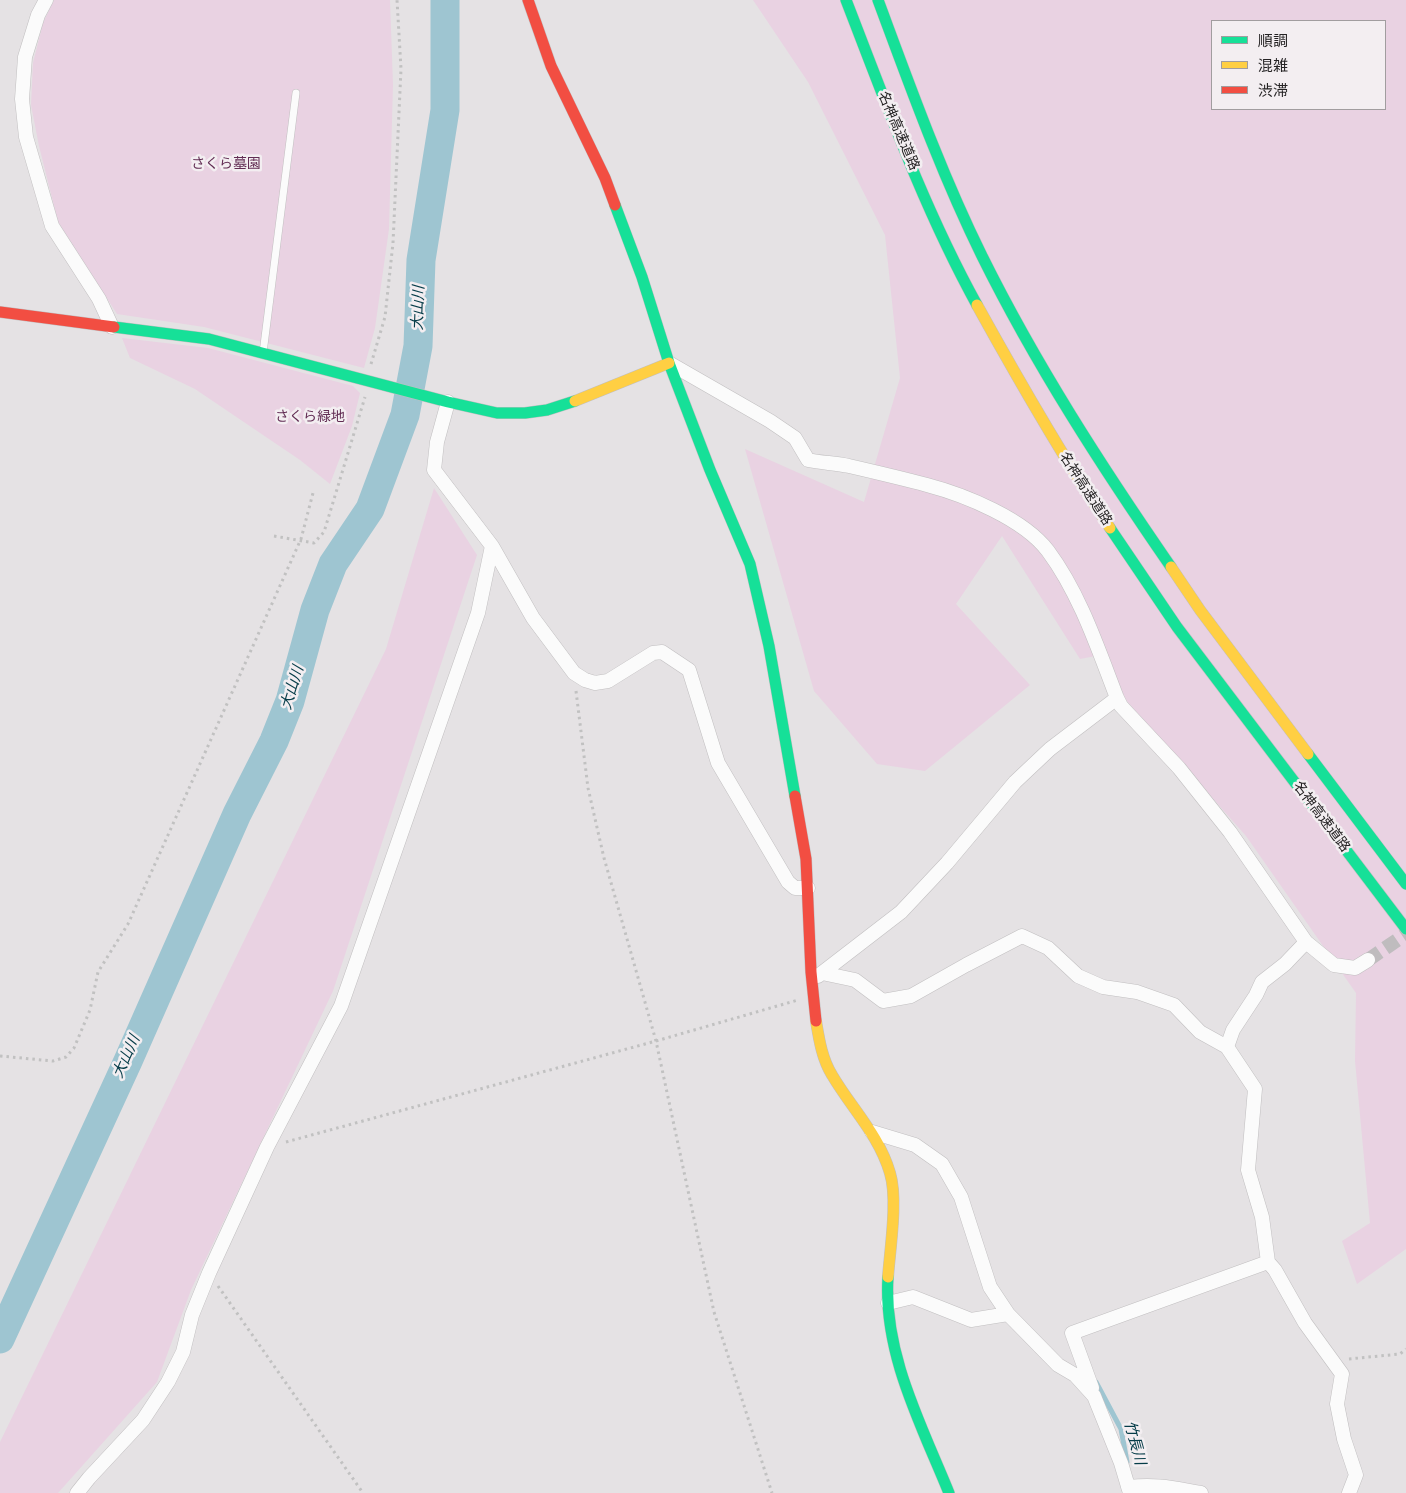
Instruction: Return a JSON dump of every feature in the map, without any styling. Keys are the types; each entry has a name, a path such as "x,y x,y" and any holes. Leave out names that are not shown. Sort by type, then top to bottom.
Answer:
{"main road":[{"path":"528,0 551,66 608,187 642,277 668,363 710,470 750,564 769,646 806,858 817,977 813,996 822,1052 831,1074 872,1132 883,1152 890,1176 893,1200 887,1279 893,1342 900,1371 949,1493"},
{"name":"名神高速道路","path":"846,0 905,150 958,271 1016,376 1082,486 1177,627 1406,930"},
{"name":"名神高速道路","path":"878,0 932,144 982,256 1039,361 1105,472 1200,610 1406,884"},
{"path":"0,312 209,339 374,383 497,413 526,413 547,410 572,402 668,363"}],"street":[{"path":"46,0 38,15 25,57 22,99 26,137 52,226 99,299 112,327"},
{"path":"668,363 795,438 808,460 847,466 929,486 974,501 1021,525 1047,550 1070,589 1098,647 1121,706 1179,768 1230,832 1306,942 1334,965 1355,968 1368,960"},
{"path":"446,401 436,442 434,470 492,546 533,618 574,673 585,680 595,683 608,681 653,653 662,652 690,670 718,763 788,882 795,888 808,888"},
{"path":"77,1493 143,1420 168,1382 183,1352 192,1315 209,1273 268,1147 341,1006 478,612 492,546"},
{"path":"817,977 901,912 947,863 1015,782 1050,749 1117,698"},
{"path":"817,977 855,980 883,1001 902,998 911,996 1022,936 1048,948 1078,976 1086,980 1103,987 1137,992 1174,1005 1200,1032 1227,1046 1255,1089 1248,1170 1262,1217 1268,1262 1275,1270 1306,1324 1342,1374 1337,1404 1344,1439 1356,1476 1349,1493"},
{"path":"1227,1046 1233,1030 1256,995 1262,982 1285,964 1306,942"},
{"path":"872,1132 915,1145 942,1164 961,1197 990,1286 1008,1314 1058,1365 1075,1375 1094,1396"},
{"path":"1201,1493 1176,1487 1150,1485 1129,1490 1121,1463 1094,1396 1072,1333 1268,1262"},
{"path":"888,1303 913,1297 971,1320 1008,1314"}],"lane":[{"path":"263,354 296,93"}],"path":[{"path":"274,536 314,543 324,532 374,383 371,363 385,318 393,243 401,69 397,0"},
{"path":"0,1056 53,1061 66,1057 74,1048 90,1010 98,972 128,924 300,542 313,493"},
{"path":"574,673 588,788 604,858 656,1041 714,1312 772,1493"},
{"path":"268,1147 813,996"},
{"path":"209,1273 363,1493"},
{"path":"1331,1360 1400,1354 1406,1349"}],"green space":[{"name":"さくら墓園","path":"54,0 390,0 393,85 389,229 375,328 364,368 204,327 117,314 58,222 39,146 31,105 33,63 43,23"},
{"path":"753,0 1406,0 1406,1249 1357,1284 1342,1241 1370,1223 1355,1061 1356,993 1246,836 1125,699 1106,654 1080,659 1002,536 956,604 1030,685 925,771 877,764 814,691 745,449 864,502 900,378 885,235 808,82"},
{"name":"さくら緑地","path":"122,338 208,348 353,386 360,393 352,426 330,484 300,460 195,389 130,358"},
{"path":"434,488 477,555 333,991 191,1290 157,1382 58,1493 0,1493 0,1442 386,649"}],"waterway":[{"name":"大山川","path":"0,1339 128,1061 237,814 274,741 290,701 315,610 333,564 370,509 405,415 418,346 421,260 445,110 445,0"},
{"name":"竹長川","path":"1096,1382 1121,1429 1127,1462"}],"tunnel":[{"path":"1368,960 1406,934"}],"traffic: fast":[{"path":"846,0 923,193 977,305"},
{"path":"878,0 940,161 967,225 1003,297 1071,415 1171,567"},
{"path":"615,205 642,277 669,363 710,470 750,564 769,646 795,796"},
{"path":"114,327 209,339 448,402 497,413 525,413 547,410 575,401"},
{"path":"1110,528 1177,627 1406,929"},
{"path":"1308,754 1406,884"},
{"path":"888,1277 891,1333 898,1361 916,1414 949,1493"}],"traffic: slow":[{"path":"977,305 1041,418 1110,528"},
{"path":"575,401 669,363"},
{"path":"1171,567 1200,610 1308,754"},
{"path":"816,1021 821,1049 829,1069 872,1134 890,1173 893,1210 888,1277"}],"traffic: jam":[{"path":"528,0 551,66 605,178 615,205"},
{"path":"0,312 114,327"},
{"path":"795,796 806,859 811,972 816,1021"}]}
